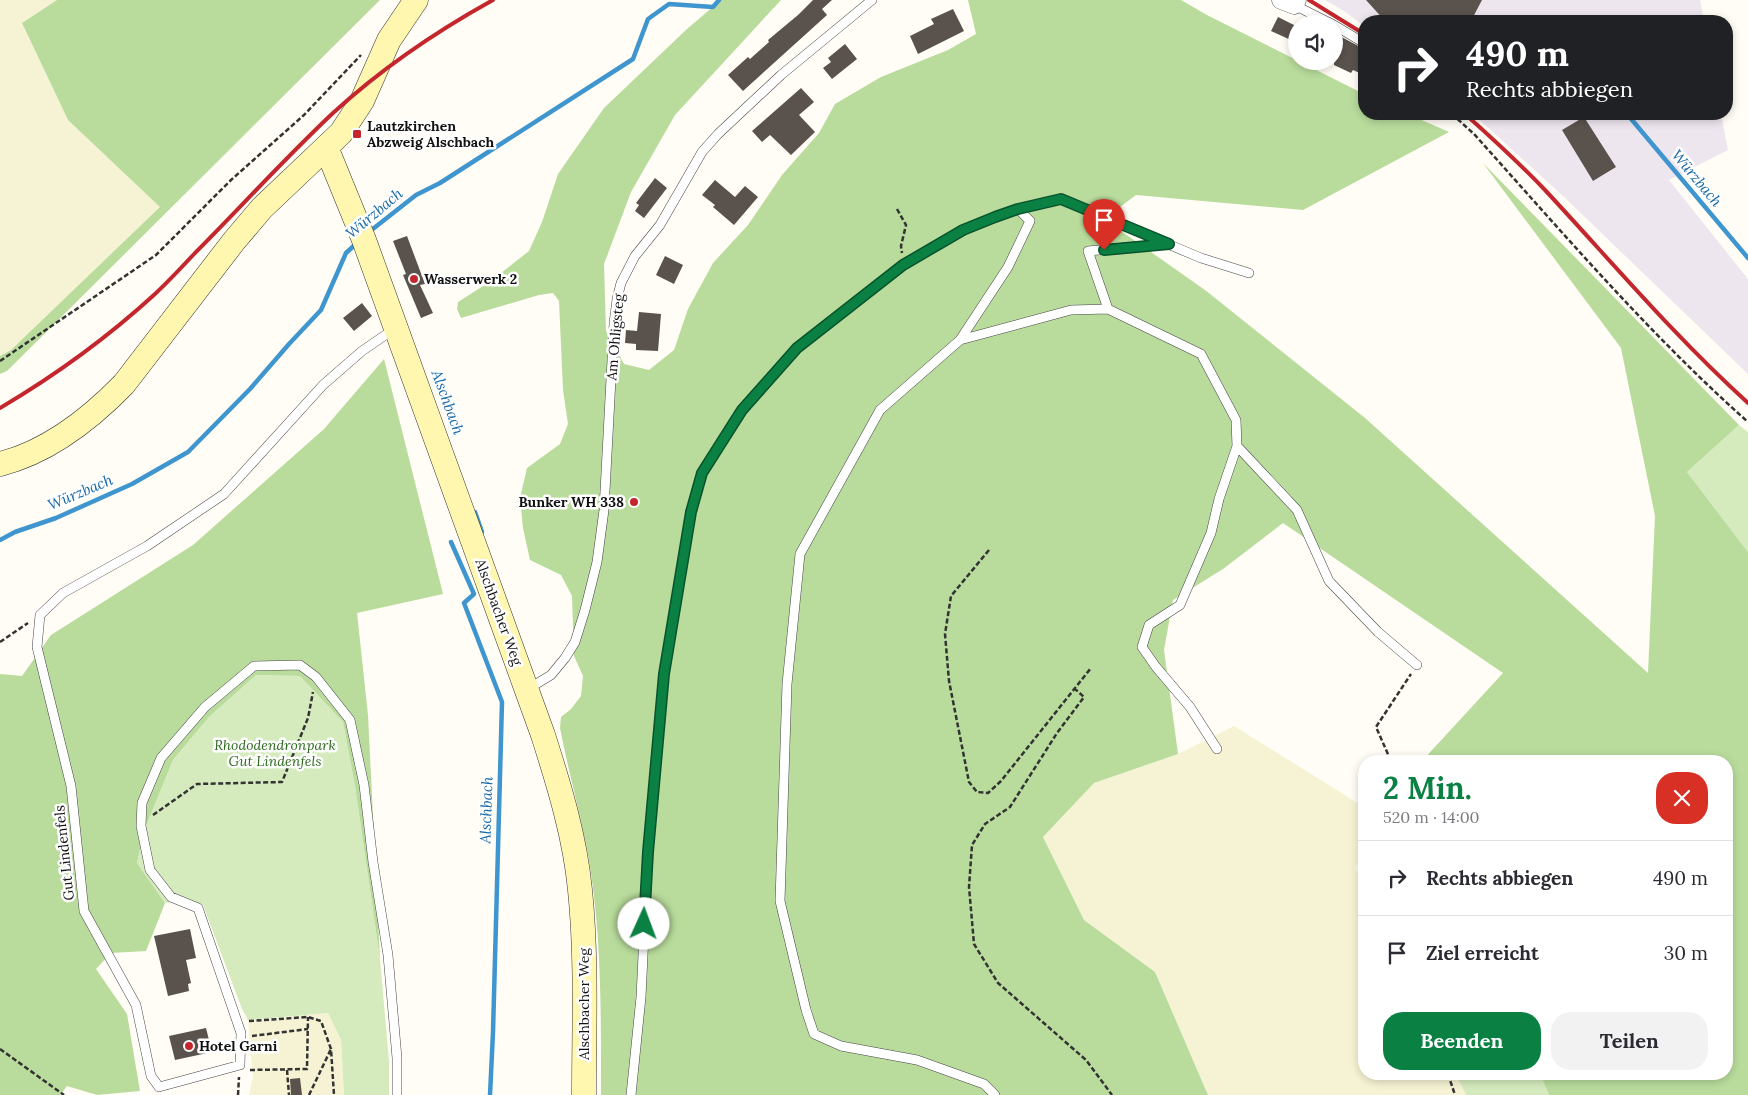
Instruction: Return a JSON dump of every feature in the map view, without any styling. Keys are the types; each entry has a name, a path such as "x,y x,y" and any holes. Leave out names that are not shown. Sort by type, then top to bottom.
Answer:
{"street":[{"path":"0,464 59,438 86,420 124,384 234,241 262,208 341,133 362,101 389,40 416,0"},
{"name":"Alschbacher Weg","path":"326,147 362,232 527,690 559,786 571,836 580,888 584,943 584,1095"}],"lane":[{"name":"Am Ohligsteg","path":"527,690 551,675 575,642 597,562 604,510 614,323 621,283 635,256 660,224 702,152 782,75 872,0"},
{"path":"1291,2 1316,15"},
{"path":"1343,30 1358,39"},
{"path":"631,1095 641,997 648,852 664,674 691,512 702,473 742,410 797,348 903,265 963,230 1018,209 1061,199 1201,258 1249,273"},
{"path":"995,1095 984,1084 917,1060 841,1046 814,1034 806,1010 780,901 787,684 800,554 880,410 960,340 1008,267 1030,221 1018,209"},
{"path":"1108,309 1088,251 1169,244"},
{"path":"960,340 1071,310 1108,309 1201,354 1236,420 1237,446 1219,499 1211,533 1180,605 1149,626 1142,647 1156,667 1190,707 1217,748"},
{"path":"40,615 63,593 147,546 224,494 323,385 362,351 396,328"},
{"path":"1237,446 1297,510 1329,581 1378,632 1417,665"},
{"name":"Gut Lindenfels","path":"40,615 37,647 70,786 84,911 136,1005 151,1076 159,1087 240,1065 241,1037"},
{"path":"241,1037 198,908 171,897 150,870 141,826 142,803 161,758 205,707 254,666 300,665 316,677 350,720 364,785 373,862 388,955 397,1058 398,1095"}],"path":[{"path":"0,361 156,255 231,180 304,115 364,52"},
{"path":"1459,120 1474,134 1635,312 1712,390 1748,422"},
{"path":"897,209 906,225 901,246 903,265"},
{"path":"989,550 951,596 945,634 949,681 969,782 977,792 988,793 1001,781 1091,668"},
{"path":"0,642 40,615"},
{"path":"1388,755 1376,727 1417,665"},
{"path":"144,840 154,813 197,784 282,782 308,718 316,677"},
{"path":"1074,688 1084,697 1057,733 1010,807 985,824 972,845 969,887 974,944 998,983 1086,1060 1112,1095"},
{"path":"237,1022 308,1017 321,1021 332,1049 334,1095"},
{"path":"249,1070 307,1068 308,1017"},
{"path":"241,1037 308,1029"},
{"path":"0,1049 64,1095"},
{"path":"309,1095 332,1049"},
{"path":"238,1095 240,1070"},
{"path":"287,1070 289,1095"},
{"path":"1450,1080 1455,1095"}],"shaded area":[{"path":"0,0 57,0 22,23 68,120 161,207 11,350 0,356"},
{"path":"1325,0 1700,0 1703,15 1358,15 1358,22"},
{"path":"1480,120 1722,120 1728,150 1669,180 1748,279 1748,374 1564,197"},
{"path":"1234,726 1358,803 1358,864 1355,867 1358,873 1358,1080 1459,1080 1466,1095 1208,1095 1155,972 1084,920 1043,837 1094,783 1178,754"},
{"path":"328,1013 341,1040 344,1095 249,1095 253,1077 248,1020"}],"green space":[{"path":"57,0 380,0 7,371 0,374 0,356 11,350 160,207 68,120 22,23"},
{"path":"721,0 781,0 675,115 631,192 604,264 606,331 624,364 649,370 674,350 688,309 713,263 748,225 782,175 819,133 835,104 881,77 948,50 976,34 968,0 1181,0 1288,56 1288,70 1316,70 1358,91 1358,120 1422,120 1449,132 1303,210 1136,195 1104,219 1205,290 1365,418 1648,673 1655,516 1621,348 1483,163 1739,425 1687,472 1748,552 1748,1095 1549,1095 1543,1080 1733,1080 1733,755 1428,755 1503,673 1283,523 1223,569 1173,600 1164,650 1178,754 1094,783 1043,837 1084,920 1155,972 1208,1095 601,1095 600,975 593,884 560,728 561,717 571,709 581,696 583,676 574,656 572,596 561,575 530,560 523,528 520,498 527,468 560,444 568,424 563,390 559,301 553,293 539,295 461,318 457,309 458,302 491,281 529,251 542,222 558,174 604,108 687,29"},
{"path":"384,359 443,594 357,613 368,715 380,959 355,786 343,722 300,676 256,675 209,717 173,760 144,831 137,863 165,903 146,951 111,953 96,969 127,1014 140,1091 97,1095 67,1086 60,1095 0,1095 0,674 22,676 51,635 193,545 324,429"},
{"path":"1739,425 1748,432 1748,552 1687,472"},
{"name":"Rhododendronpark Gut Lindenfels","path":"256,675 300,676 343,722 355,786 380,959 389,1061 389,1095 344,1095 341,1040 328,1013 248,1020 242,1009 203,905 181,901 165,903 137,863 144,831 173,760 209,717"},
{"path":"1459,1080 1543,1080 1549,1095 1466,1095"}],"building":[{"path":"813,0 832,0 822,9 827,15 743,91 728,75 748,57 750,59 769,42 768,40"},
{"path":"1366,0 1482,0 1474,15 1380,15"},
{"path":"953,9 964,31 918,54 910,36 934,24 931,19"},
{"path":"1278,17 1288,22 1288,39 1271,31"},
{"path":"1343,38 1358,46 1358,72 1353,70 1351,73 1343,69"},
{"path":"845,44 857,59 832,79 823,68 831,62 828,58"},
{"path":"801,88 814,102 799,115 815,132 791,155 770,135 762,142 752,131"},
{"path":"1579,120 1586,120 1616,167 1593,181 1562,130"},
{"path":"655,178 667,188 644,218 635,211 639,205 636,203"},
{"path":"715,180 735,197 745,186 758,197 734,225 713,207 715,205 702,195"},
{"path":"407,236 425,284 420,285 433,313 421,318 403,275 406,274 393,241"},
{"path":"665,256 683,265 674,284 656,275"},
{"path":"362,303 372,316 354,331 343,318"},
{"path":"639,312 661,314 658,351 636,350 636,344 625,343 626,330 637,331"},
{"path":"190,929 196,958 186,960 191,983 188,984 189,991 168,996 154,936"},
{"path":"206,1028 212,1052 175,1060 169,1036"},
{"path":"300,1078 302,1095 291,1095 290,1079"}],"waterway":[{"name":"Würzbach","path":"369,232 416,195 440,183 633,59 648,19 669,4 713,7 719,0"},
{"name":"Würzbach","path":"1632,120 1748,258"},
{"name":"Würzbach","path":"0,540 15,532 56,518 132,484 188,452 250,389 321,310 346,253 358,242"},
{"name":"Alschbach","path":"475,512 482,532"},
{"name":"Alschbach","path":"451,542 474,594 464,603 502,702 490,1095"}],"railway":[{"path":"0,408 81,355 137,310 170,279 298,147 370,81 410,52 493,0"},
{"path":"1309,0 1358,30"},
{"path":"1472,120 1545,190 1669,326 1748,403"}],"place":[{"name":"Lautzkirchen Abzweig Alschbach","path":"357,134"},
{"name":"Wasserwerk 2","path":"414,279"},
{"name":"Bunker WH 338","path":"634,502"},
{"name":"Hotel Garni","path":"189,1046"}],"route":[{"path":"644,924 648,852 664,674 691,512 702,473 742,410 797,348 903,265 963,230 1018,209 1061,199 1169,244 1104,250"}]}
